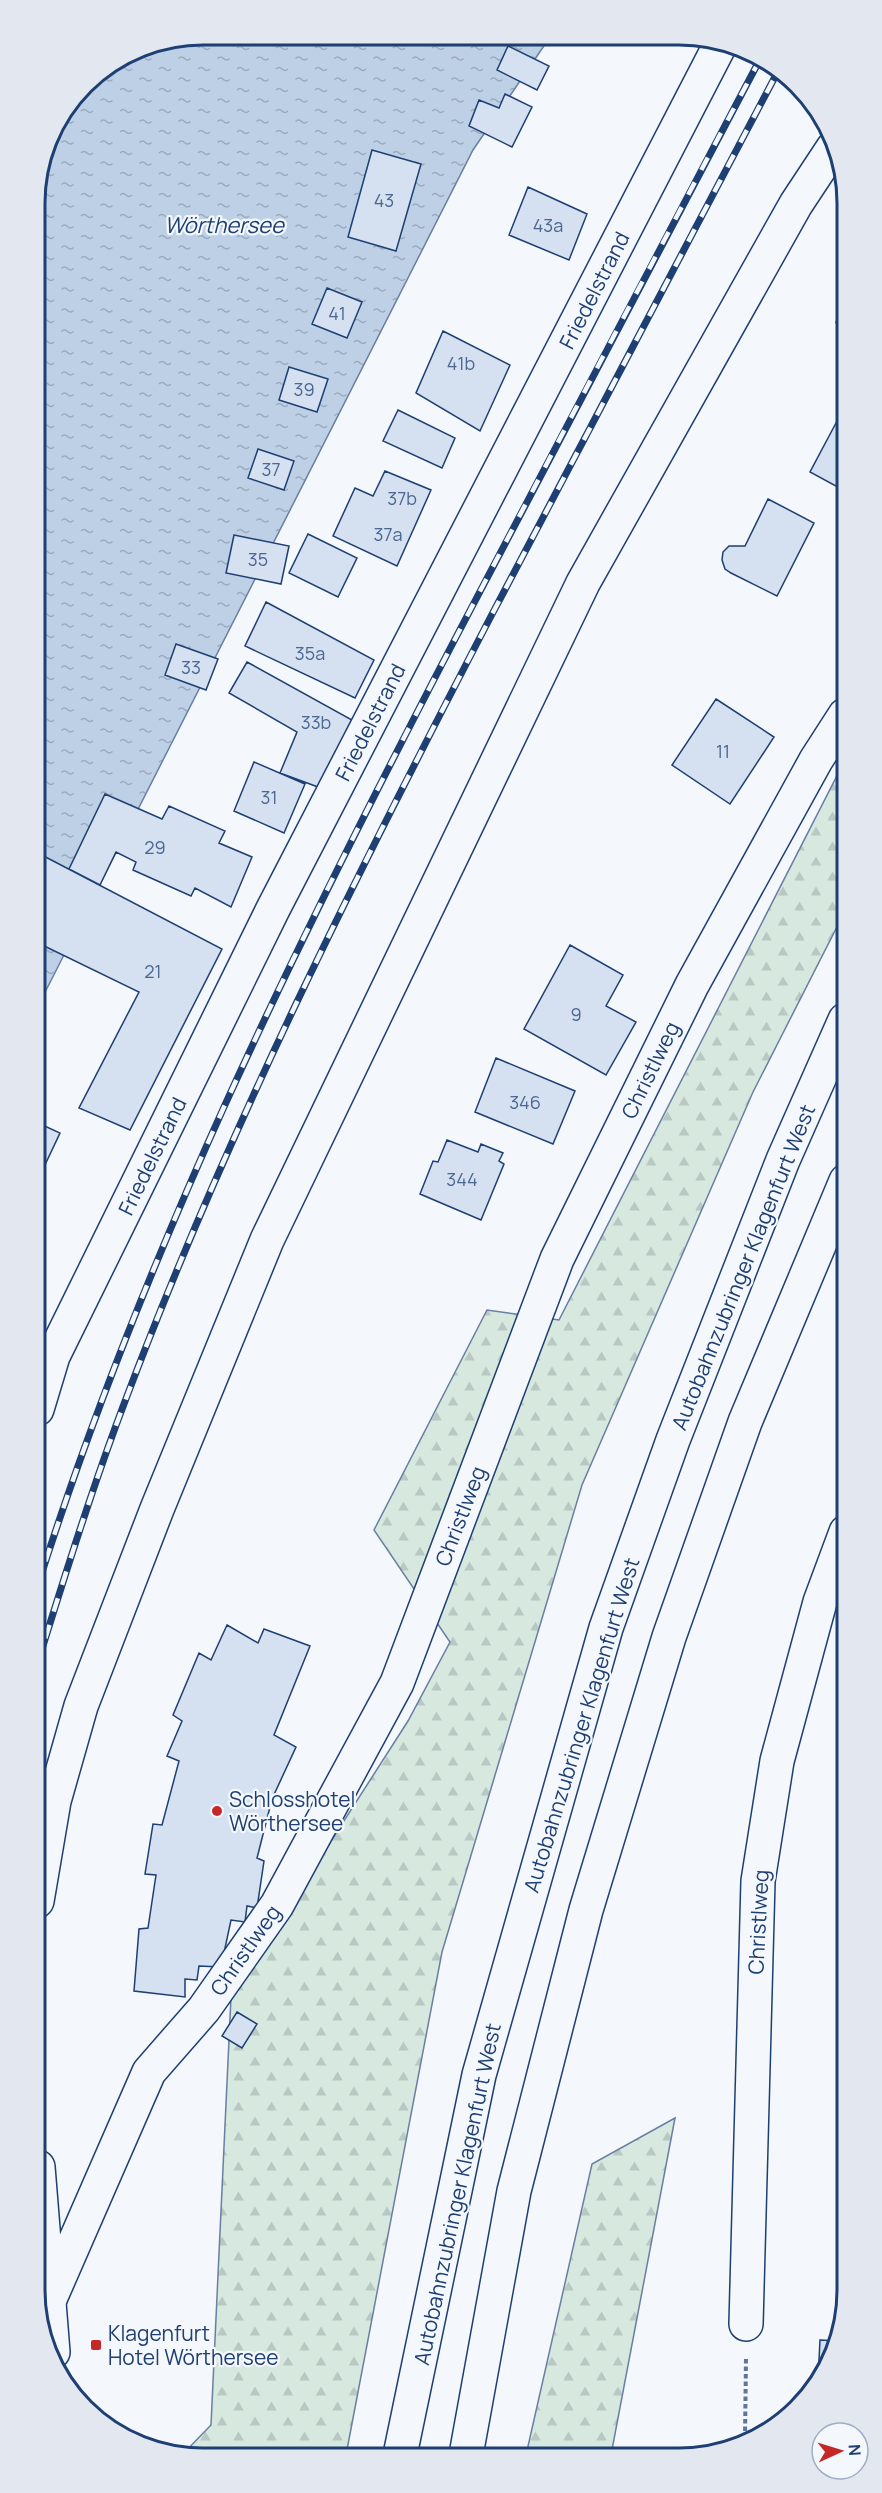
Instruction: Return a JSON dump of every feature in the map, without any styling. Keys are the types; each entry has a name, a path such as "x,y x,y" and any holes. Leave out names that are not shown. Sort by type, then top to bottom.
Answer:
{"main road":[{"name":"Friedelstrand","path":"45,1382 53,1356 273,909 717,50"},
{"path":"45,1854 54,1801 81,1706 267,1240 583,583 796,204 829,154"},
{"name":"Christlweg","path":"49,2301 148,2072 204,2009 278,1905 397,1683 557,1258 692,985 816,760 837,727"},
{"name":"Autobahnzubringer Klagenfurt West","path":"401,2448 479,2076 606,1629 674,1440 778,1170 837,1038"},
{"path":"467,2448 514,2191 586,1910 669,1637 745,1422 837,1202"},
{"name":"Christlweg","path":"746,2324 758,1881 777,1761 820,1602 837,1556"},
{"path":"45,2252 52,2336"}],"path":[{"path":"745,2434 746,2324"}],"green space":[{"path":"837,776 837,927 753,1092 582,1485 442,1952 347,2448 189,2447 211,2425 231,1997 408,1721 450,1642 374,1530 487,1310 559,1320"},
{"path":"675,2118 612,2448 528,2448 592,2164"}],"water":[{"name":"Wörthersee","path":"545,45 473,150 45,992 45,193 50,162 61,133 91,91 115,72 152,53 183,46"}],"building":[{"path":"508,46 549,66 537,90 497,70"},
{"path":"505,94 532,107 512,147 469,126 479,100 499,108"},
{"path":"372,150 421,164 396,251 348,237"},
{"path":"528,187 587,214 569,260 509,235"},
{"path":"327,288 362,302 347,338 312,324"},
{"path":"443,331 510,365 480,431 416,393"},
{"path":"289,367 328,379 317,412 279,400"},
{"path":"398,410 455,438 442,468 383,441"},
{"path":"837,421 837,487 810,472"},
{"path":"258,449 294,461 284,490 248,478"},
{"path":"385,471 431,490 397,566 333,536 355,488 373,496"},
{"path":"768,499 814,523 777,596 731,573 725,569 722,560 723,552 729,546 745,546"},
{"path":"308,534 357,558 338,597 289,573"},
{"path":"234,535 289,546 281,584 226,573"},
{"path":"266,602 374,660 355,698 245,646"},
{"path":"176,644 218,659 206,690 165,675"},
{"path":"247,662 352,720 318,787 280,773 297,732 229,693"},
{"path":"716,699 774,737 730,804 672,765"},
{"path":"254,762 305,784 284,833 234,811"},
{"path":"105,794 162,819 169,806 225,831 219,843 252,857 231,907 195,888 191,896 133,870 136,862 116,852 100,885 69,869"},
{"path":"45,857 222,949 130,1130 79,1108 139,992 45,946"},
{"path":"570,945 623,975 606,1006 636,1022 606,1075 524,1029"},
{"path":"496,1058 575,1091 553,1144 475,1112"},
{"path":"45,1126 60,1133 45,1165"},
{"path":"447,1140 478,1152 481,1144 503,1153 499,1161 504,1164 481,1220 420,1194 433,1161 438,1162"},
{"name":"Schlosshotel Wörthersee","path":"227,1625 258,1643 264,1629 310,1646 274,1735 296,1747 272,1799 257,1858 264,1861 257,1908 247,1906 245,1922 231,1920 221,1967 199,1966 197,1980 185,1979 185,1997 134,1991 139,1929 148,1928 156,1875 145,1874 153,1824 162,1825 179,1761 167,1756 182,1721 173,1715 199,1653 211,1660"},
{"path":"237,2012 257,2024 242,2048 222,2036"},
{"path":"820,2340 829,2341 821,2360 819,2364"}],"railway":[{"path":"45,1564 78,1465 172,1224 279,989 394,756 757,66"},
{"path":"45,1640 91,1496 166,1296 296,1003 489,620 775,78"}],"place":[{"name":"Schlosshotel Wörthersee","path":"217,1811"},
{"name":"Klagenfurt Hotel Wörthersee","path":"96,2345"}]}
